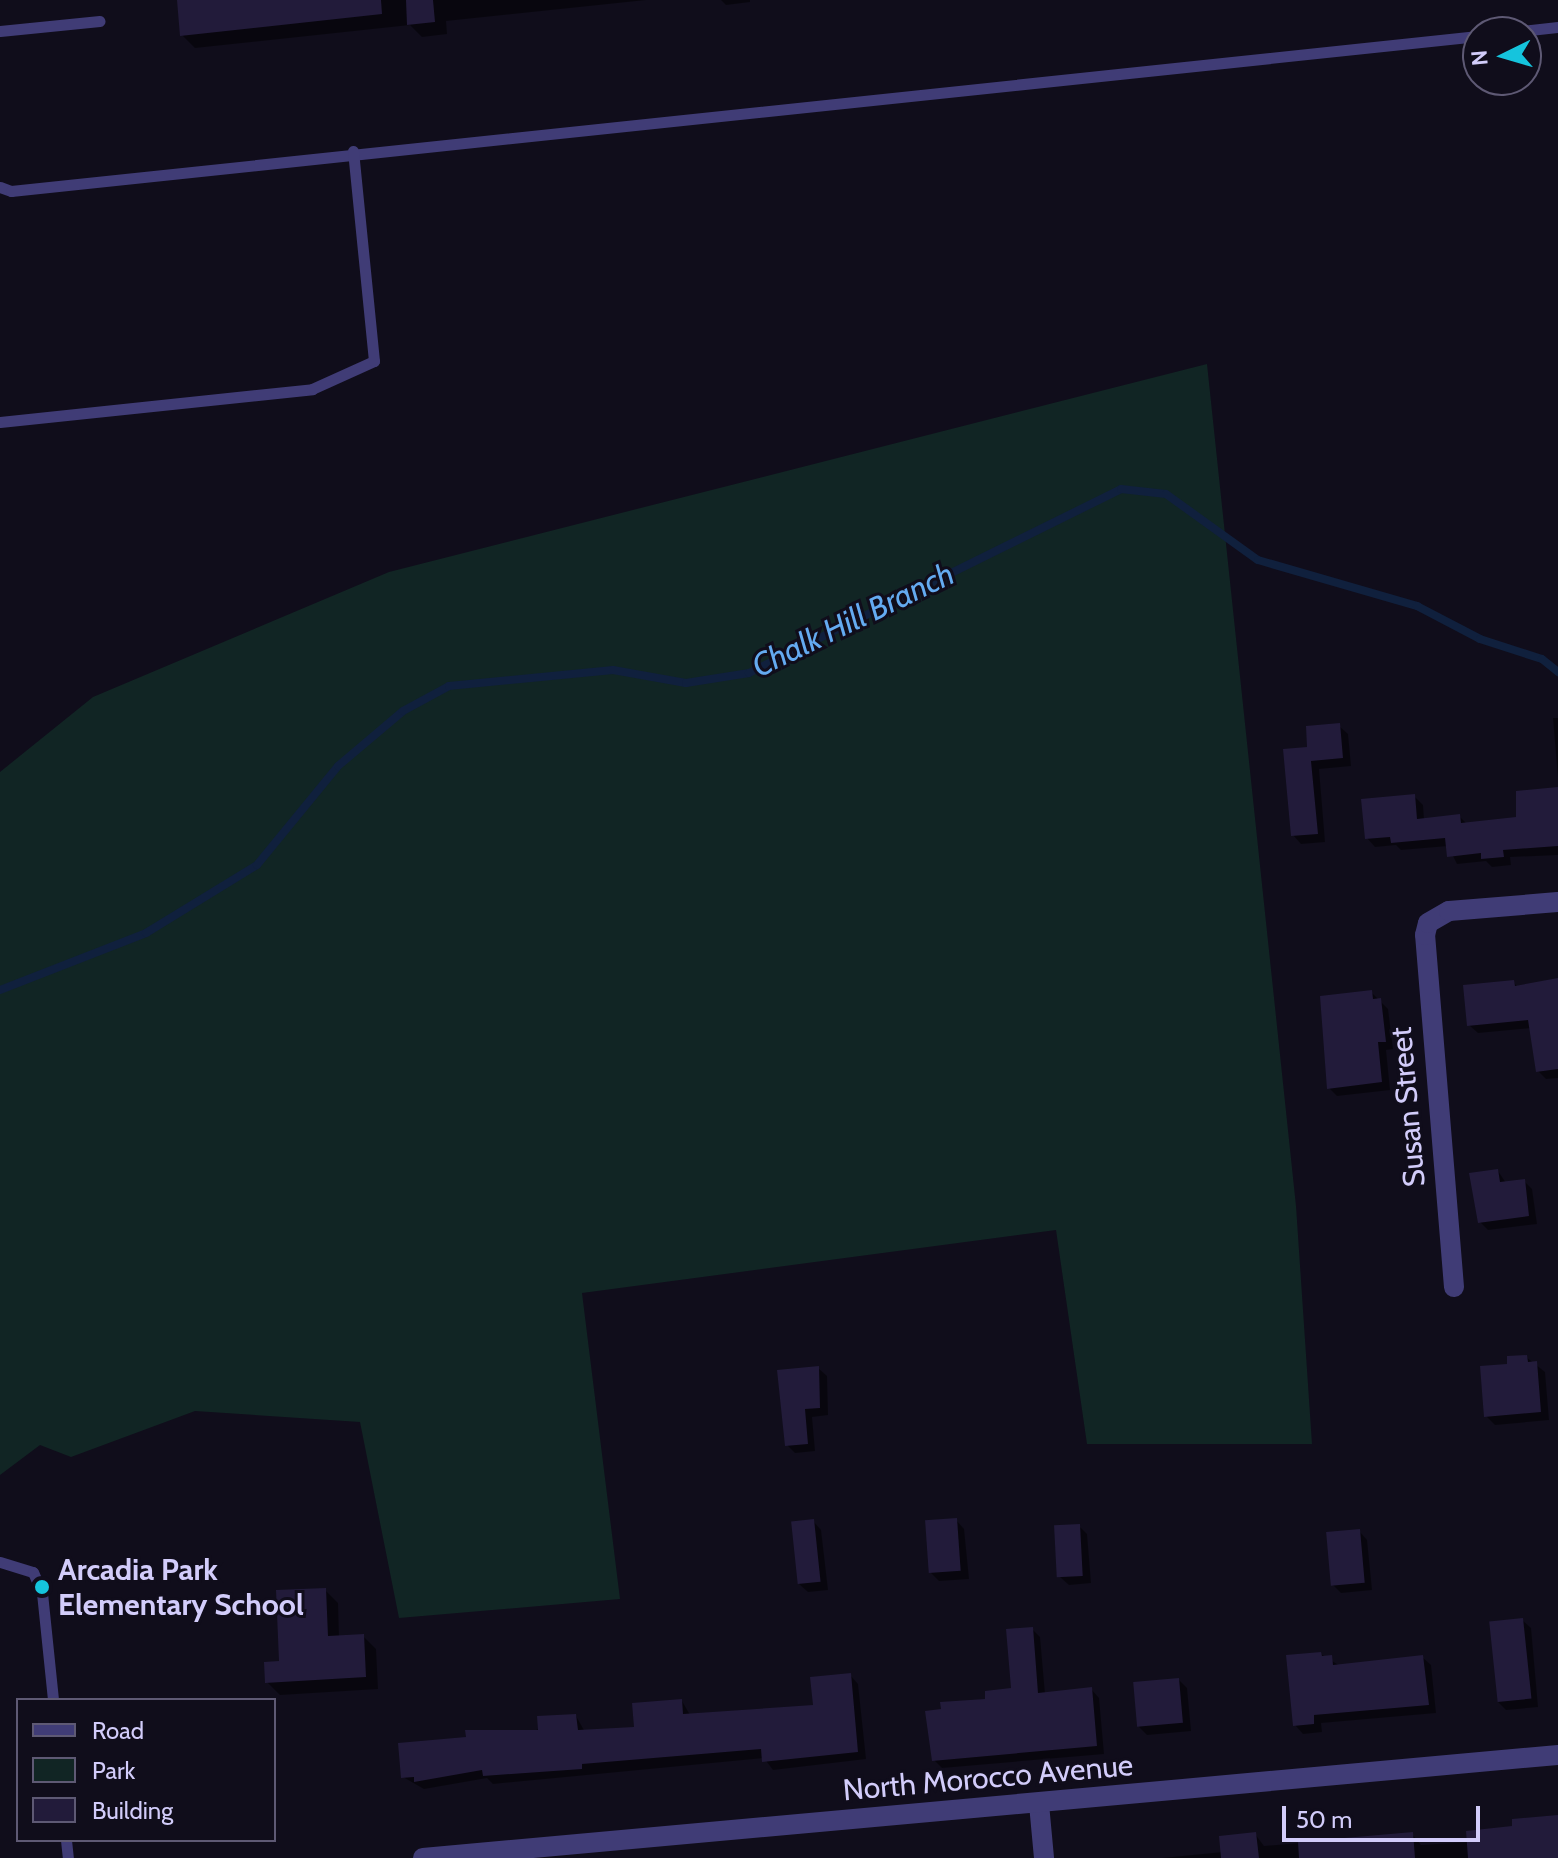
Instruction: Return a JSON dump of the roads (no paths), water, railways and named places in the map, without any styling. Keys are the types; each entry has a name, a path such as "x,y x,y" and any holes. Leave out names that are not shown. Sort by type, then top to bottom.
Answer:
{"street":[{"name":"Susan Street","path":"1454,1287 1425,949 1428,923 1449,911 1558,902"},
{"name":"North Morocco Avenue","path":"423,1858 1558,1755"},
{"path":"1039,1804 1044,1858"}],"lane":[{"path":"0,31 100,21"},
{"path":"0,187 11,191 353,151 1462,38"},
{"path":"0,422 312,389 374,361 353,151"},
{"path":"0,1562 33,1572 42,1593 53,1698"}],"waterway":[{"name":"Chalk Hill Branch","path":"0,990 146,933 257,865 338,766 403,711 449,686 613,670 686,683 749,673 1121,489 1166,494 1258,560 1417,606 1480,639 1542,659 1558,672"}],"place":[{"name":"Arcadia Park Elementary School","path":"42,1587"}]}
